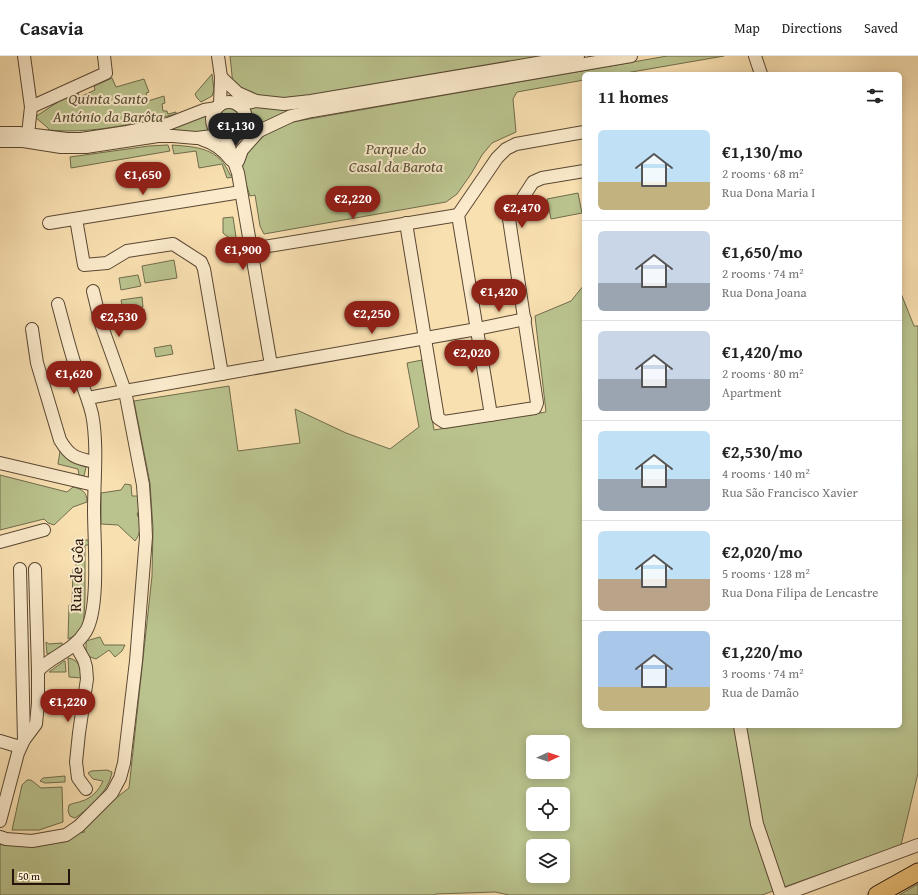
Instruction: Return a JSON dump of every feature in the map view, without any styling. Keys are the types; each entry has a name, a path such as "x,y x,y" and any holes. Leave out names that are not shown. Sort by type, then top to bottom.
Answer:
{"highway":[{"path":"878,895 918,872"}],"street":[{"path":"24,56 31,107 28,134"},
{"path":"31,107 106,73 104,56"},
{"path":"218,56 221,77 218,107 214,112 213,123 218,132 231,134 245,125 246,120 244,111 236,104 221,77"},
{"path":"0,133 28,134 67,139 109,136 168,124 204,110 218,107 227,102 236,104 256,101 284,104 311,101 578,56"},
{"path":"0,141 23,141 61,147 86,147 158,136 196,138 259,131 291,116 312,111 631,56"},
{"path":"755,56 761,72"},
{"path":"761,72 762,56"},
{"path":"221,77 238,93 256,101"},
{"path":"238,161 242,150 259,131"},
{"path":"491,415 458,215 497,158 506,149 516,144 582,132"},
{"path":"231,134 238,161 238,173"},
{"path":"231,134 271,365"},
{"path":"196,138 209,142 222,149 231,159 238,173"},
{"path":"406,223 438,418 444,422 534,408 537,403 509,219 533,182 542,178 582,171"},
{"path":"49,223 241,192"},
{"path":"251,249 458,215"},
{"path":"76,219 84,265 107,263 127,251 173,244 201,262 204,269 222,374"},
{"path":"0,837 6,839 32,841 66,835 79,826 112,793 120,778 124,763 136,661 146,533 142,485 125,390 101,324 93,291"},
{"name":"Rua de Gôa","path":"38,671 44,664 58,657 75,644 86,630 91,618 94,594 94,462 92,416 88,398 76,369 58,304"},
{"path":"88,398 125,390 524,320"},
{"path":"32,329 37,363 60,440 66,451 76,458 94,462"},
{"path":"0,463 94,486"},
{"path":"0,542 44,530"},
{"path":"20,569 20,746"},
{"path":"0,821 3,792 20,746 36,724 38,703 38,671 35,569"},
{"path":"75,644 84,660 88,679 76,762 78,778 86,789"},
{"path":"740,728 756,824 782,895 918,845"},
{"path":"0,741 20,746"},
{"path":"0,749 20,746"}],"green space":[{"name":"Parque do Casal da Barota","path":"230,56 542,56 324,97 274,98 250,96 233,85"},
{"name":"Parque do Casal da Barota","path":"667,56 724,56 632,72 582,72 582,80 517,92 513,99 516,132 492,143 482,155 457,194 446,202 264,234 260,226 255,195 250,196 243,173 242,165 244,156 253,142 260,137 292,122"},
{"path":"212,74 214,90 212,96 201,102 195,94"},
{"name":"Quinta Santo António da Barôta","path":"112,78 116,87 144,79 149,92 146,93 148,101 164,96 165,103 162,104 163,111 167,111 168,114 176,112 176,114 129,125 81,131 49,130 35,117 61,100 78,93 80,97 95,90 94,86"},
{"path":"254,105 309,106 247,129 249,114 247,109"},
{"path":"229,106 238,110 242,119 238,128 229,132 220,128 216,119 220,110"},
{"path":"204,113 209,115 209,122 214,134 164,131"},
{"path":"168,145 170,151 71,168 70,157 149,146"},
{"path":"172,145 199,148 214,154 220,159 230,175 233,177 227,178 222,164 199,168 196,151 174,154"},
{"path":"578,193 582,213 551,219 547,199"},
{"path":"233,217 237,244 223,233 223,218"},
{"path":"174,260 177,278 145,283 142,266"},
{"path":"138,275 141,286 121,290 119,278"},
{"path":"582,287 582,728 902,728 902,296 914,326 918,326 918,773 901,845 762,895 509,895 495,892 434,895 0,895 0,844 85,832 79,826 129,788 152,576 153,528 150,483 134,401 229,386 238,451 300,443 295,409 346,433 390,449 419,427 407,363 422,360 434,430 546,412 535,316 571,301"},
{"path":"142,297 143,307 123,311 121,300"},
{"path":"144,309 146,320 125,323 123,313"},
{"path":"171,345 173,354 156,357 154,348"},
{"path":"60,451 72,459 85,463 86,467 84,476 79,475 78,469 58,464"},
{"path":"0,475 67,492 73,487 85,493 87,502 73,507 54,525 48,523 44,519 0,530"},
{"path":"125,484 131,485 132,496 138,496 139,513 137,513 139,517 140,530 135,541 118,525 101,524 101,493 121,490"},
{"path":"80,540 88,540 90,545 85,545 85,599 83,632 68,639 69,605 72,605 73,569 76,568 76,544"},
{"path":"100,637 104,645 125,645 122,651 115,657 109,650 96,659 90,657 86,652 86,641"},
{"path":"46,642 49,644 62,643 62,646 54,652 47,654"},
{"path":"68,658 77,663 80,668 82,678 69,677"},
{"path":"64,661 66,672 49,672"},
{"path":"107,770 112,772 103,792 93,804 81,814 75,818 70,816 68,811 69,805 86,800 92,796 103,781 93,779 88,773 91,771"},
{"path":"65,776 65,782 45,783 40,781 43,778"},
{"path":"27,780 31,780 41,788 62,787 63,822 39,830 12,830 22,785"},
{"path":"918,884 918,895 899,895"}]}
